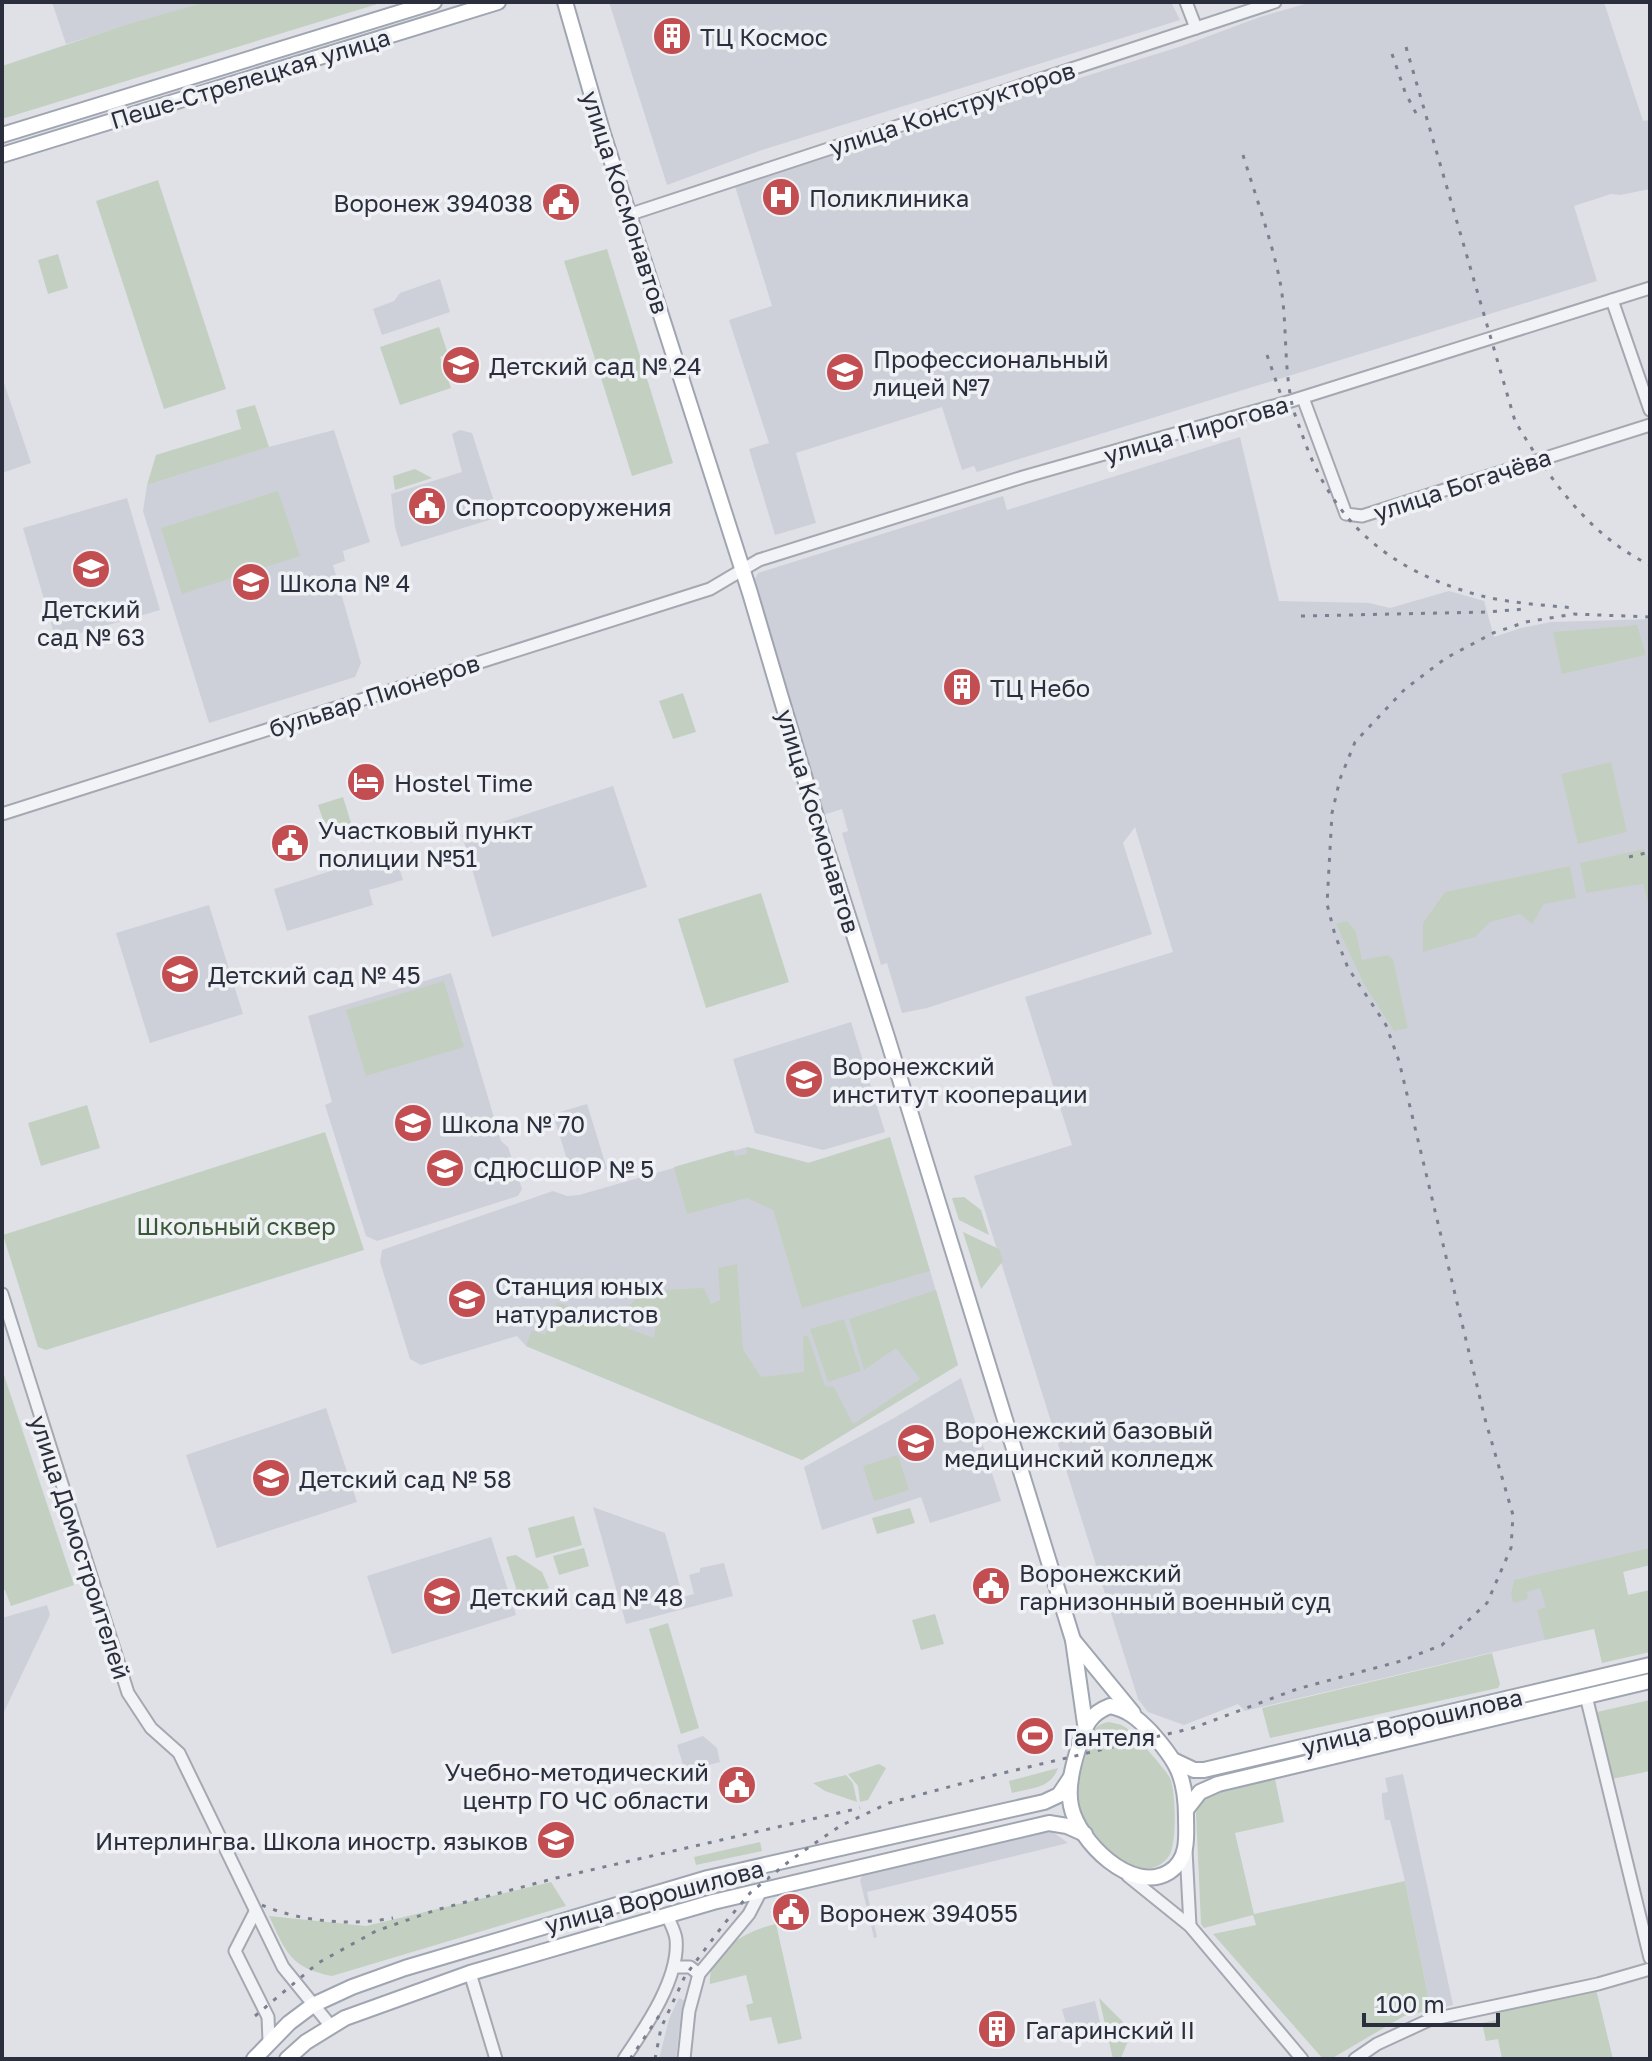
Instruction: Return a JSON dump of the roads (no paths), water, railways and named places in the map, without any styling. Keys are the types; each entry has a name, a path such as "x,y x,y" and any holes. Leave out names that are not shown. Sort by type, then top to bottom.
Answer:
{"main road":[{"name":"Пеше-Стрелецкая улица","path":"2,135 434,2"},
{"name":"Пеше-Стрелецкая улица","path":"2,155 498,2"},
{"name":"улица Космонавтов","path":"565,2 628,215 743,570 818,823 1073,1640 1085,1724"},
{"name":"улица Космонавтов","path":"1073,1640 1136,1717"},
{"name":"улица Ворошилова","path":"1175,1761 1194,1770 1204,1770 1650,1665"},
{"name":"улица Ворошилова","path":"1186,1810 1200,1792 1218,1784 1650,1681"},
{"path":"1110,1706 1136,1717 1175,1761 1184,1785 1185,1848 1174,1869 1153,1879 1125,1873 1103,1855 1085,1834 1071,1809 1071,1777 1085,1724 1095,1712 1110,1706"},
{"name":"улица Ворошилова","path":"254,2059 269,2041 313,2005 405,1968 708,1878 1044,1802 1059,1795 1071,1777"},
{"name":"улица Ворошилова","path":"287,2059 330,2025 470,1973 667,1915 762,1889 1049,1823 1085,1834"}],"street":[{"path":"1186,2 1196,28"},
{"name":"улица Конструкторов","path":"628,215 1275,2"},
{"name":"улица Пирогова","path":"743,570 759,560 1023,477 1303,398 1650,288"},
{"path":"1612,300 1650,410"},
{"name":"улица Богачёва","path":"1303,398 1346,514 1362,516 1650,425"},
{"name":"бульвар Пионеров","path":"2,814 710,589 743,570"},
{"name":"улица Домостроителей","path":"2,1294 128,1693 151,1728 179,1753 283,1967 330,2025"},
{"path":"1586,1696 1650,1958"},
{"path":"1185,1848 1190,1926"},
{"path":"1125,1873 1190,1926 1302,2059"},
{"path":"684,2059 689,2011 699,1974 749,1914 762,1889"},
{"path":"255,1912 235,1951 268,2017 269,2041"},
{"path":"624,2059 663,1993 674,1967 676,1938 667,1915"},
{"path":"674,1967 690,1967 699,1974"},
{"path":"1355,2059 1377,2044 1429,2020 1598,1984 1650,1969"},
{"path":"470,1973 496,2059"}],"railway":[{"path":"1406,47 1515,421 1541,463 1572,503 1608,538 1650,565"},
{"path":"1392,54 1405,92 1419,119"},
{"path":"1243,155 1278,272 1293,408 1314,465 1347,517 1391,556 1446,585 1501,600 1575,608"},
{"path":"1267,355 1284,404"},
{"path":"1301,616 1525,609"},
{"path":"655,2059 661,2028 685,1976 724,1924 751,1892 840,1826 889,1803 1193,1728 1297,1689 1401,1661 1442,1645 1487,1603 1511,1548 1513,1515 1485,1419 1399,1061 1386,1025 1348,968 1327,904 1332,813 1340,779 1355,742 1405,689 1446,658 1493,633 1526,622 1574,614 1650,617"},
{"path":"1629,857 1650,852"},
{"path":"255,2016 318,1963 376,1931 436,1910 556,1878 860,1808"},
{"path":"262,1905 327,1921 361,1922 393,1918"},
{"path":"630,2059 661,2013"}],"place":[{"name":"ТЦ Космос","path":"672,36"},
{"name":"Поликлиника","path":"781,197"},
{"name":"Воронеж 394038","path":"561,202"},
{"name":"Детский сад № 24","path":"461,365"},
{"name":"Профессиональный лицей №7","path":"845,372"},
{"name":"Спортсооружения","path":"427,506"},
{"name":"Детский сад № 63","path":"91,569"},
{"name":"Школа № 4","path":"251,582"},
{"name":"ТЦ Небо","path":"962,687"},
{"name":"Hostel Time","path":"366,782"},
{"name":"Участковый пункт полиции №51","path":"290,843"},
{"name":"Детский сад № 45","path":"180,974"},
{"name":"Воронежский институт кооперации","path":"804,1079"},
{"name":"Школа № 70","path":"413,1123"},
{"name":"СДЮСШОР № 5","path":"445,1168"},
{"name":"Станция юных натуралистов","path":"467,1299"},
{"name":"Воронежский базовый медицинский колледж","path":"916,1443"},
{"name":"Детский сад № 58","path":"271,1478"},
{"name":"Воронежский гарнизонный военный суд","path":"991,1586"},
{"name":"Детский сад № 48","path":"442,1596"},
{"name":"Гантеля","path":"1035,1736"},
{"name":"Учебно-методический центр ГО ЧС области","path":"737,1785"},
{"name":"Интерлингва. Школа иностр. языков","path":"556,1840"},
{"name":"Воронеж 394055","path":"791,1912"},
{"name":"Гагаринский II","path":"997,2029"}],"park label":[{"name":"Школьный сквер","path":"236,1225"}]}
